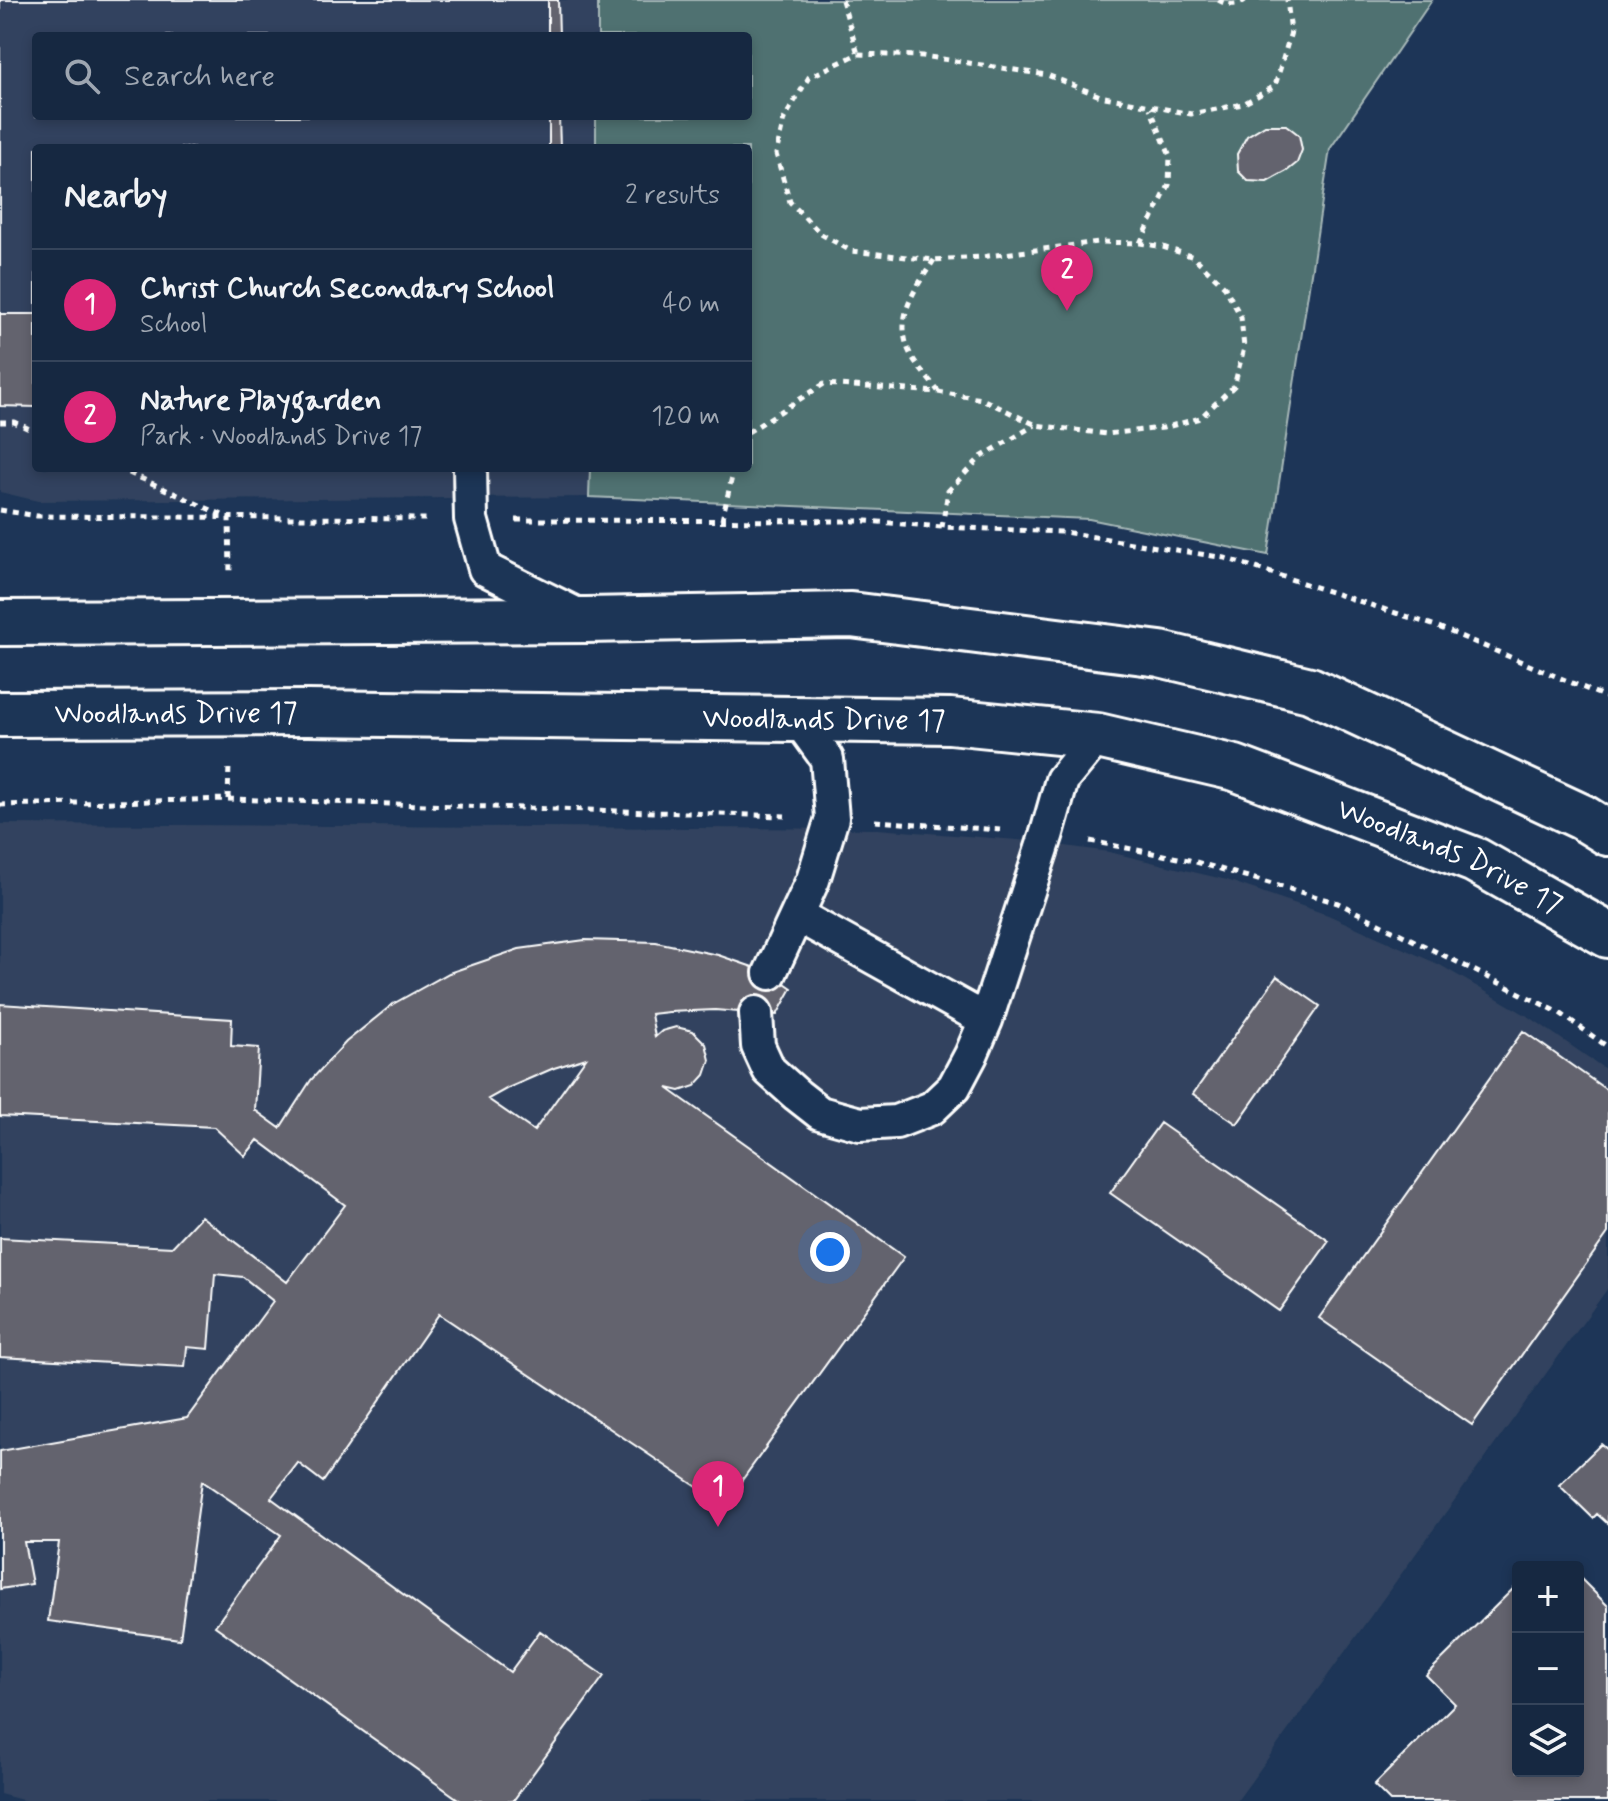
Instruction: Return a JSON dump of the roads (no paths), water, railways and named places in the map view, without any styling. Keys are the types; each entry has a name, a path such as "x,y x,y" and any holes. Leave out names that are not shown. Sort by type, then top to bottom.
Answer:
{"street":[{"path":"0,623 586,620 851,615 1160,654 1310,690 1582,817 1608,833"},
{"name":"Woodlands Drive 17","path":"0,714 308,713 950,721 1098,736 1235,768 1475,860 1608,935"}],"lane":[{"path":"470,472 471,519 485,569 586,620"},
{"path":"770,973 813,880 832,818 827,759 798,719"},
{"path":"756,1013 758,1046 769,1070 820,1113 860,1124 896,1122 932,1108 954,1087 986,1020 1062,780 1098,736"},
{"path":"797,915 986,1020"}],"place":[{"name":"Nature Playgarden","path":"1067,311"},
{"name":"Christ Church Secondary School","path":"718,1527"}]}
